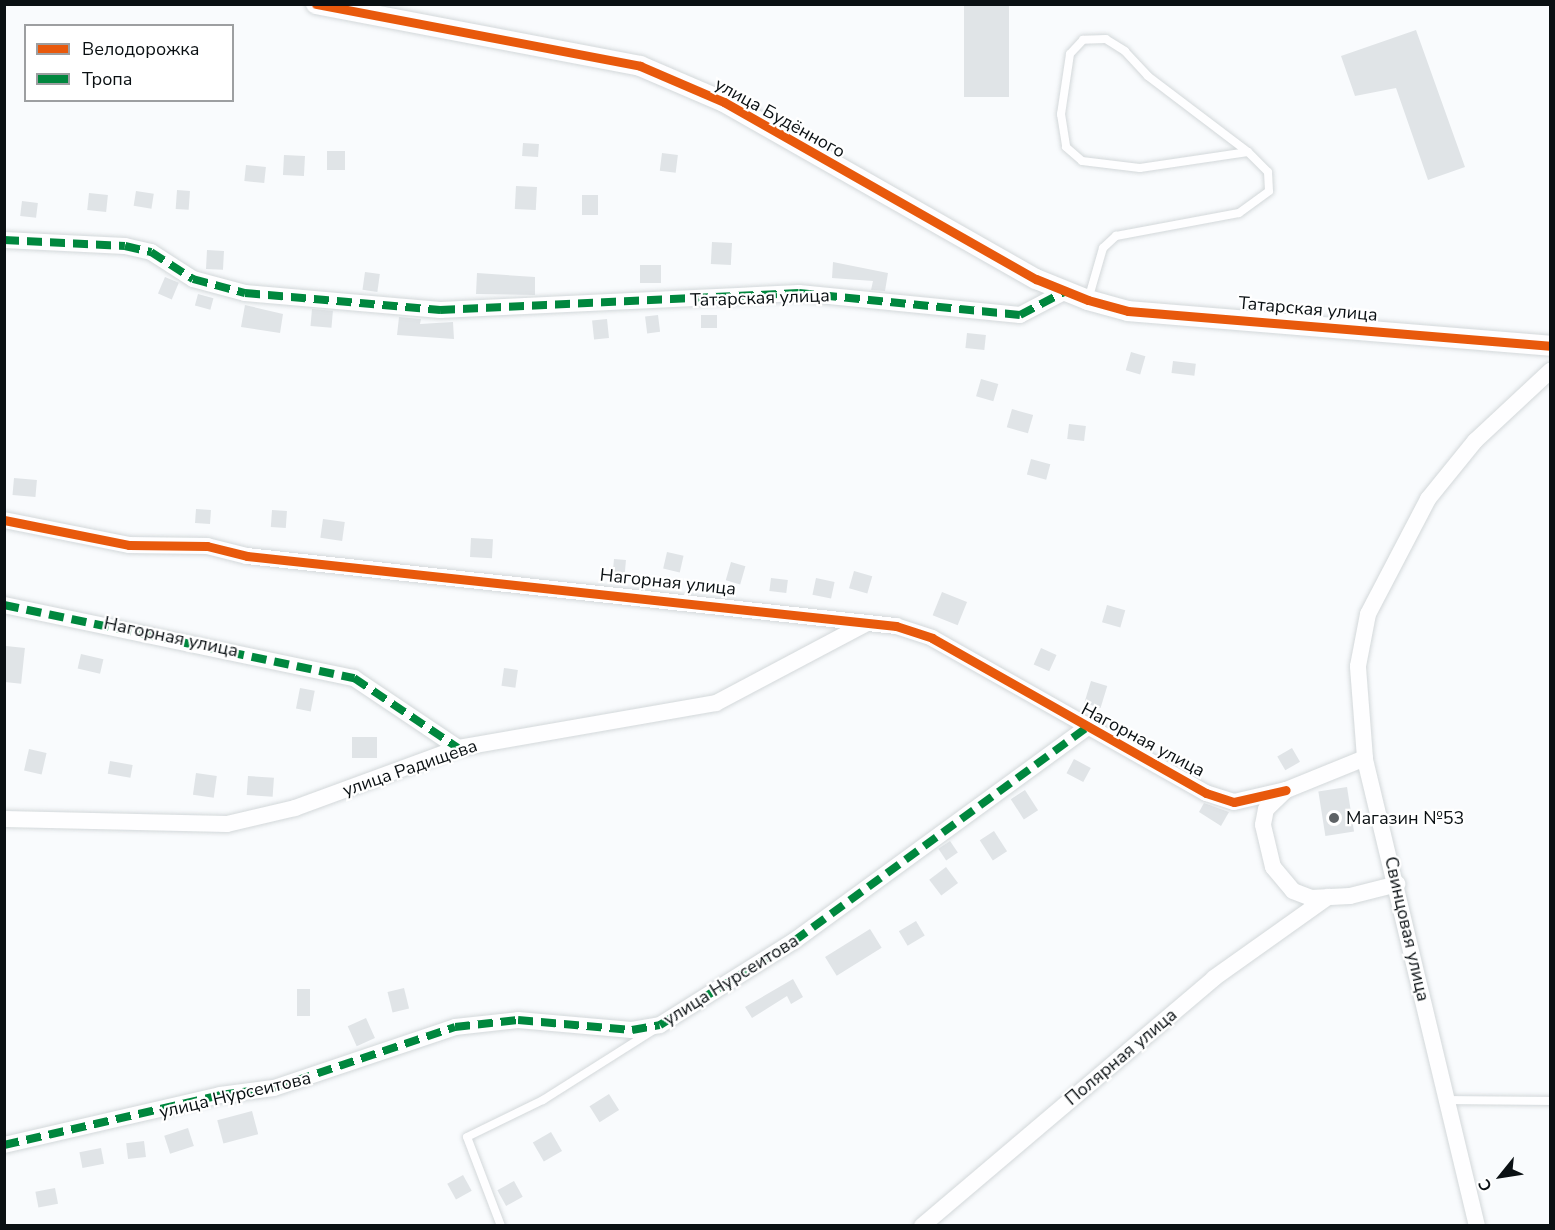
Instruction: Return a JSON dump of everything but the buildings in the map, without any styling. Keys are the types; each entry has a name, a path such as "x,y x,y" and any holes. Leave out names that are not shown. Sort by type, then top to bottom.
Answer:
{"street":[{"name":"улица Будённого","path":"316,4 640,66 724,102 1066,291"},
{"name":"Татарская улица","path":"4,240 125,246 151,252 193,279 245,293 440,310 800,293 1020,315 1066,291 1088,300 1128,311 1551,346"},
{"name":"Свинцовая улица","path":"1478,1226 1365,759 1358,666 1368,614 1387,570 1428,500 1475,441 1551,371"},
{"name":"Нагорная улица","path":"4,520 50,525 129,545 207,546 247,556 868,623 932,638 1085,729 1234,802 1286,790 1365,759"},
{"name":"Нагорная улица","path":"4,604 354,678 458,748"},
{"name":"улица Радищева","path":"4,819 227,824 295,808 458,748 716,703 868,623"},
{"name":"улица Нурсеитова","path":"4,1145 220,1095 274,1089 455,1027 518,1020 632,1030 660,1025 794,941 1085,729"},
{"path":"1286,790 1266,809 1263,825 1273,867 1293,891 1328,897 1397,884"},
{"name":"Полярная улица","path":"922,1226 1214,978 1328,897"}],"lane":[{"path":"1088,300 1103,248 1116,236 1239,213 1258,202 1269,190 1268,172 1248,152 1106,39 1083,40 1070,54 1061,114 1065,147 1082,160 1140,168 1248,152"},
{"path":"501,1226 467,1137 543,1100 660,1025"},
{"path":"1447,1100 1551,1101"}],"marked path":[{"path":"4,240 125,246 151,252 193,279 245,293 440,310 799,293 1020,315 1066,291"},
{"path":"4,605 354,678 458,748"},
{"path":"4,1145 220,1095 274,1088 455,1027 518,1020 632,1030 660,1025 794,941 1085,729"}],"cycle path":[{"path":"316,4 640,66 724,102 1036,279 1088,300 1128,311 1550,346"},
{"path":"4,520 129,545 207,546 247,556 896,626 932,638 1206,793 1234,802 1286,790"}],"place":[{"name":"Магазин №53","path":"1334,818"}]}
